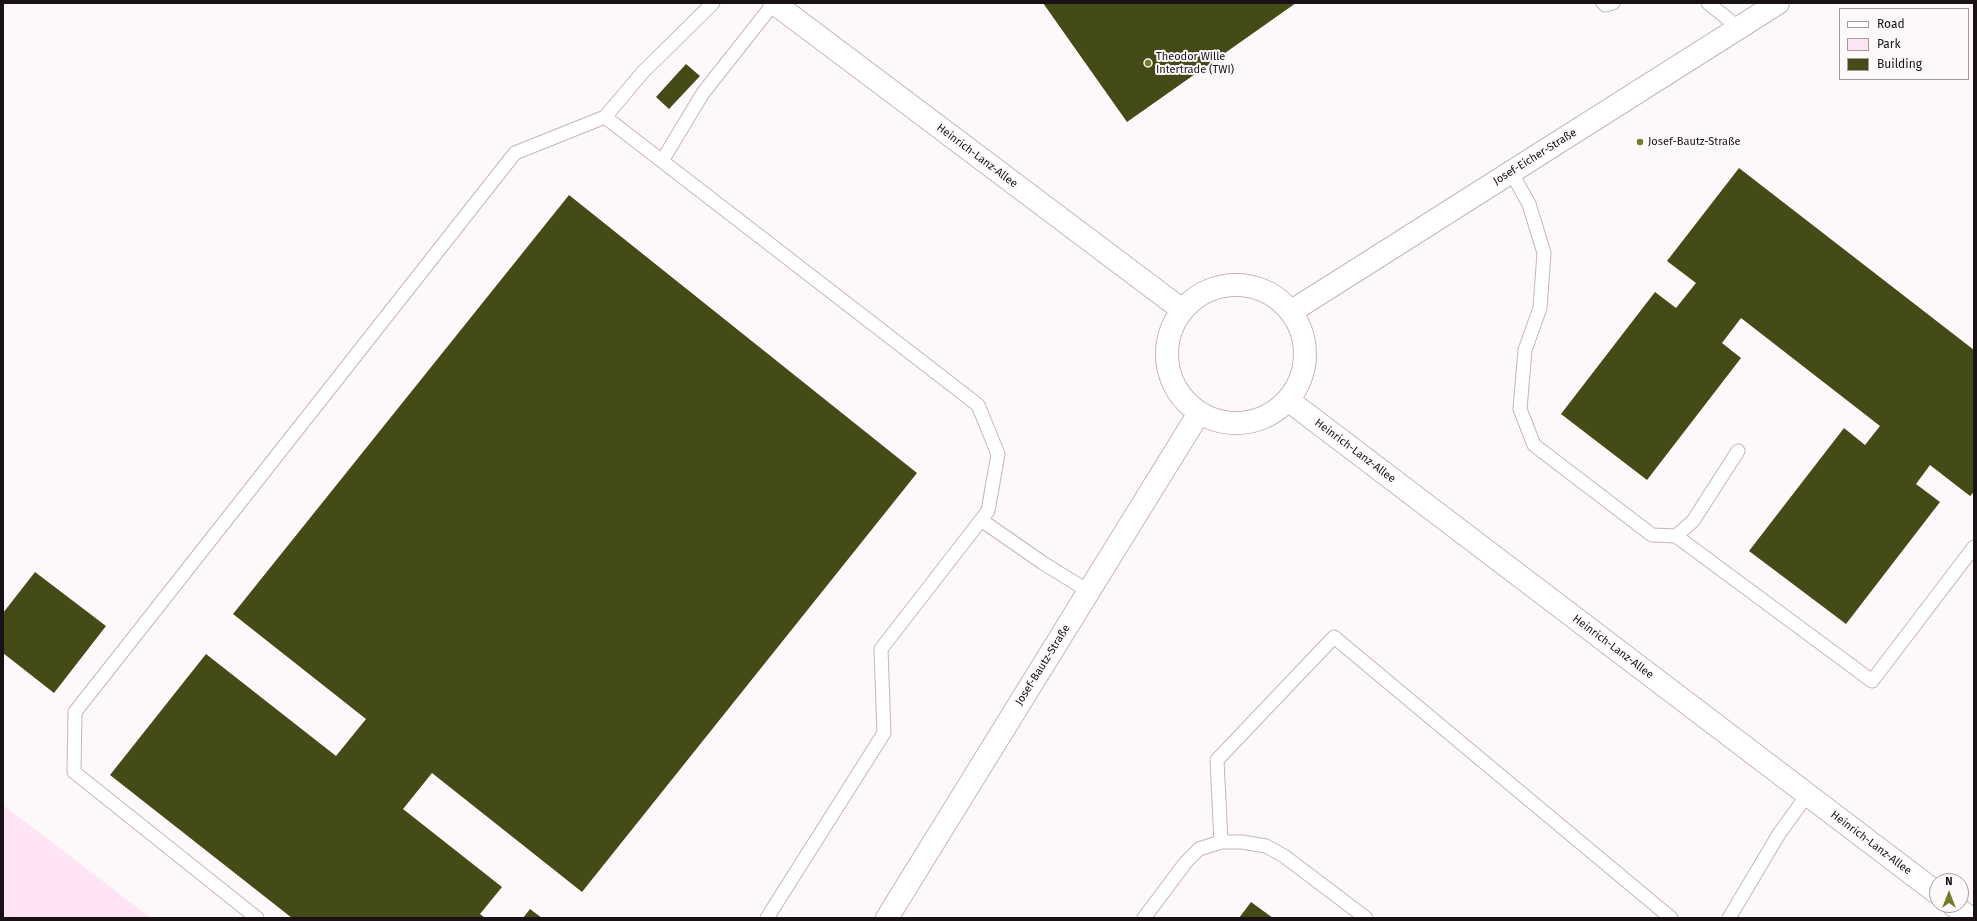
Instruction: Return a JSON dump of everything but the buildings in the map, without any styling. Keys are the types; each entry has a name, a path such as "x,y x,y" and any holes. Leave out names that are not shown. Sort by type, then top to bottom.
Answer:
{"street":[{"name":"Heinrich-Lanz-Allee","path":"774,3 1181,309"},
{"name":"Josef-Eicher-Straße","path":"1292,311 1778,3"},
{"path":"1243,284 1272,294 1292,311 1302,332 1305,367 1288,400 1257,421 1224,424 1199,413 1170,380 1165,347 1181,309 1206,290 1243,284"},
{"name":"Heinrich-Lanz-Allee","path":"1288,400 1929,887"},
{"name":"Josef-Bautz-Straße","path":"887,918 1199,413"}],"lane":[{"path":"257,918 74,772 75,712 515,153 605,118 643,72 713,3"},
{"path":"662,161 703,93 774,3"},
{"path":"1603,3 1605,5 1613,3"},
{"path":"1708,3 1739,28"},
{"path":"605,118 978,405 998,454 988,511 880,649 884,733 767,918"},
{"path":"1511,172 1529,204 1544,253 1540,308 1525,350 1520,409 1534,445 1652,535 1676,536 1872,681 1974,547"},
{"path":"1676,536 1693,521 1738,450"},
{"path":"981,520 1043,563 1088,591"},
{"path":"1221,842 1217,760 1334,637 1671,918"},
{"path":"1729,918 1779,834 1807,795"},
{"path":"1144,918 1186,862 1199,849 1221,842 1242,842 1266,846 1278,852 1366,918"}],"green space":[{"path":"3,805 151,918 3,918"}],"place":[{"name":"Theodor Wille Intertrade (TWI)","path":"1148,63"},
{"name":"Josef-Bautz-Straße","path":"1640,142"}]}
